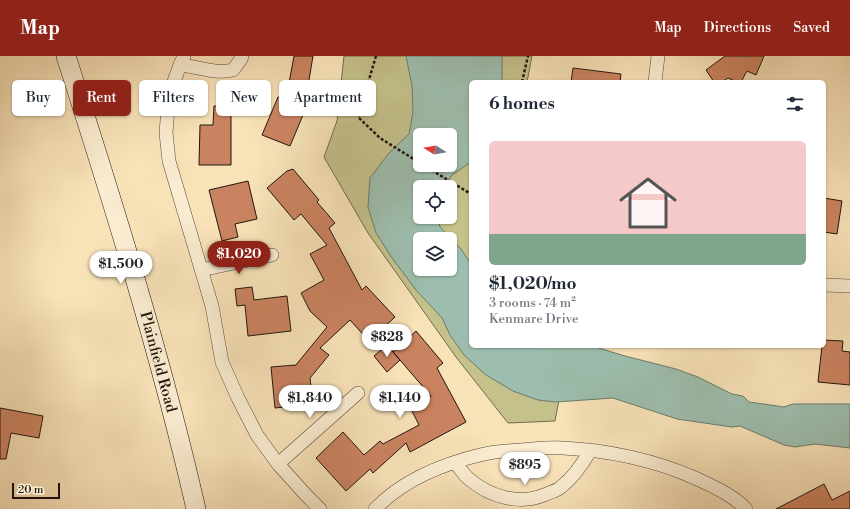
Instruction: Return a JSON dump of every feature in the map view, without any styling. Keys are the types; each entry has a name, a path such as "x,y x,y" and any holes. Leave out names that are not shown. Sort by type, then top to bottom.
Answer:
{"main road":[{"name":"Plainfield Road","path":"66,56 108,187 146,316 184,455 196,509"}],"street":[{"path":"242,56 233,70 223,72 208,71 194,67 182,61 169,94 166,133 169,161 212,306 222,362 257,435 278,464 320,509"},
{"path":"655,80 658,56"},
{"path":"201,270 272,256"},
{"path":"826,285 850,286"},
{"path":"278,464 358,394"},
{"path":"375,509 399,489 422,476 455,463 485,454 529,449 562,448 644,460 674,469 704,482 739,502 746,509"},
{"path":"455,463 469,479 480,487 497,496 518,500 537,498 560,488 580,469 590,451"}],"path":[{"path":"376,56 358,117 380,138 413,159"},
{"path":"522,80 528,56"},
{"path":"434,172 469,193"}],"shaded area":[{"path":"344,56 532,56 527,80 469,80 469,348 569,348 555,421 508,423 456,357 368,233 324,157 338,116 376,116 376,80 341,80"},
{"path":"406,56 502,56 502,80 469,80 469,163 457,172 457,128 413,128 413,172 456,172 449,180 413,180 413,224 439,224 445,232 413,232 413,276 457,276 457,245 461,249 469,261 469,348 599,348 676,369 698,377 732,394 743,396 749,402 784,407 793,404 850,404 850,448 815,444 795,447 784,445 740,426 732,427 677,419 613,398 556,402 538,400 513,391 486,375 464,355 450,335 442,318 416,290 392,258 376,233 368,207 370,178 389,153 409,134 413,112 412,86"}],"building":[{"path":"294,56 313,56 309,80 290,80"},
{"path":"725,56 764,56 756,75 747,71 742,80 732,80 728,78 725,80 713,80 706,70"},
{"path":"573,68 621,74 620,80 571,80"},
{"path":"278,97 279,116 303,116 290,146 262,135"},
{"path":"214,106 216,106 216,116 231,116 231,165 199,165 200,125 213,125"},
{"path":"293,169 319,200 317,202 335,223 329,228 362,290 366,286 395,317 369,341 350,320 320,348 329,355 310,378 313,404 275,408 271,367 295,366 327,327 310,311 301,293 324,280 310,254 327,245 301,214 294,220 267,188 287,171"},
{"path":"248,181 257,219 235,224 238,237 222,241 209,190"},
{"path":"826,198 842,201 837,234 826,232"},
{"path":"252,287 254,300 287,296 291,331 248,336 245,305 237,306 235,289"},
{"path":"416,331 443,363 437,368 466,422 410,452 406,443 373,473 370,469 346,491 316,458 343,432 364,455 380,441 383,444 419,425 410,407 431,396 393,352"},
{"path":"826,340 843,341 842,351 850,352 850,385 818,382 822,348 826,348"},
{"path":"387,345 400,360 387,372 374,356"},
{"path":"0,408 43,416 39,438 11,433 6,459 0,459"},
{"path":"824,484 832,500 850,491 850,509 776,509"}]}
